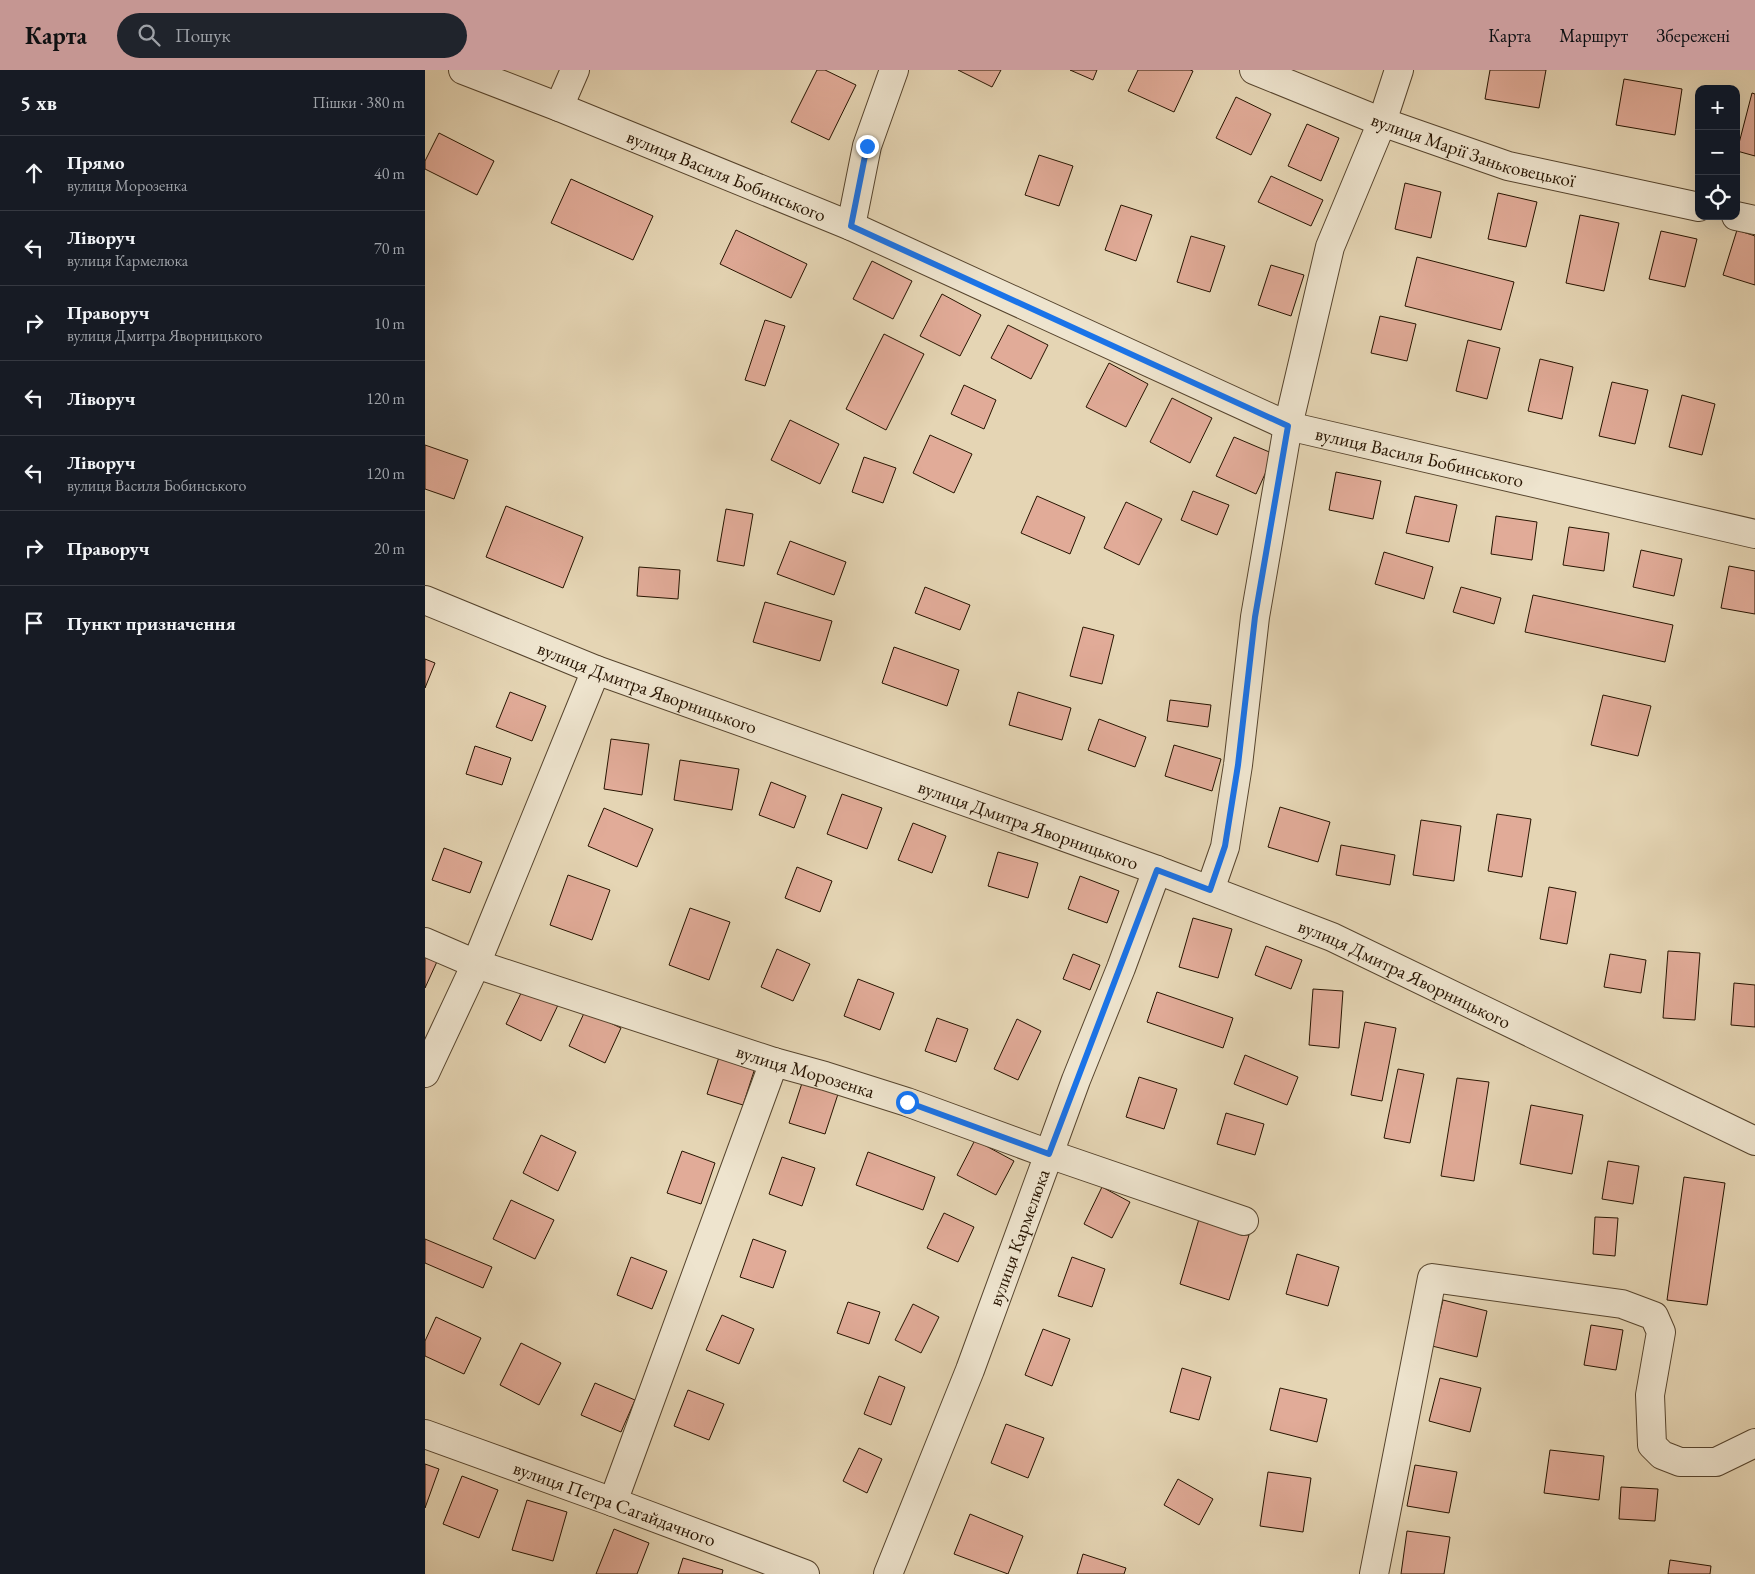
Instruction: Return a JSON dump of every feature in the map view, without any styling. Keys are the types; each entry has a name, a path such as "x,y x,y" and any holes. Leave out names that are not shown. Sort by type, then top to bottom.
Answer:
{"street":[{"name":"вулиця Василя Бобинського","path":"463,70 851,226 1288,426 1755,534"},
{"path":"559,107 575,70"},
{"path":"851,226 867,146 894,70"},
{"name":"вулиця Марії Заньковецької","path":"1254,70 1382,122 1508,166 1695,206"},
{"path":"1210,890 1225,846 1238,765 1255,617 1288,426 1331,247 1382,122 1399,70"},
{"path":"1740,217 1755,220"},
{"name":"вулиця Дмитра Яворницького","path":"425,600 596,670 1157,870 1332,937 1755,1141"},
{"path":"425,1073 476,964 596,670"},
{"name":"вулиця Кармелюка","path":"887,1574 922,1493 970,1370 1049,1154 1157,870"},
{"name":"вулиця Морозенка","path":"425,942 476,964 774,1062 907,1102 1049,1154 1244,1221"},
{"path":"613,1502 774,1062"},
{"path":"1374,1574 1433,1278 1622,1304 1654,1316 1661,1332 1650,1395 1651,1445 1662,1455 1680,1462 1716,1462 1755,1443"},
{"name":"вулиця Петра Сагайдачного","path":"425,1434 805,1574"}],"building":[{"path":"817,70 825,70 856,85 829,140 791,122"},
{"path":"958,70 1001,70 992,87"},
{"path":"1070,70 1097,70 1093,80"},
{"path":"1138,70 1193,71 1174,112 1128,91"},
{"path":"1490,70 1546,70 1539,108 1485,99"},
{"path":"1624,79 1682,89 1675,135 1616,125"},
{"path":"1752,93 1755,94 1755,156 1740,152 1740,139"},
{"path":"1236,97 1271,114 1251,155 1216,138"},
{"path":"1307,124 1339,138 1321,181 1288,166"},
{"path":"439,133 494,161 477,195 425,169 425,161"},
{"path":"1039,155 1073,166 1059,206 1025,195"},
{"path":"1271,176 1323,200 1311,226 1258,202"},
{"path":"571,179 653,216 633,260 551,223"},
{"path":"1405,183 1441,192 1431,238 1395,229"},
{"path":"1498,193 1537,202 1526,247 1488,239"},
{"path":"1121,205 1152,215 1136,261 1105,250"},
{"path":"1580,215 1619,223 1604,291 1566,283"},
{"path":"736,230 807,264 791,298 720,264"},
{"path":"1737,230 1755,236 1755,285 1723,275"},
{"path":"1661,231 1697,239 1685,287 1649,279"},
{"path":"1191,236 1225,246 1210,292 1177,282"},
{"path":"1417,257 1514,282 1501,330 1405,306"},
{"path":"872,261 912,281 893,319 853,299"},
{"path":"1271,265 1304,275 1291,316 1258,305"},
{"path":"942,294 981,315 960,356 920,336"},
{"path":"1380,316 1416,324 1407,361 1371,353"},
{"path":"765,320 785,326 765,386 745,380"},
{"path":"1008,325 1048,345 1031,379 991,358"},
{"path":"884,334 924,354 886,430 846,409"},
{"path":"1468,340 1500,348 1487,399 1456,391"},
{"path":"1540,359 1573,367 1562,419 1528,411"},
{"path":"1109,363 1148,384 1126,427 1086,407"},
{"path":"1612,382 1648,390 1635,444 1599,436"},
{"path":"964,385 996,400 984,429 951,414"},
{"path":"1682,395 1715,404 1702,455 1669,447"},
{"path":"1172,398 1212,418 1190,463 1150,442"},
{"path":"790,420 839,444 820,484 771,460"},
{"path":"930,435 972,454 954,493 913,473"},
{"path":"1234,437 1274,454 1256,494 1216,476"},
{"path":"425,445 468,460 454,499 425,489"},
{"path":"864,457 896,468 883,503 852,492"},
{"path":"1336,472 1381,481 1373,519 1329,510"},
{"path":"1193,491 1229,505 1217,535 1181,520"},
{"path":"1037,496 1085,517 1070,554 1021,533"},
{"path":"1415,496 1457,505 1449,542 1406,533"},
{"path":"1126,502 1162,519 1139,565 1104,548"},
{"path":"506,506 583,537 563,588 486,557"},
{"path":"726,509 753,514 744,566 717,561"},
{"path":"1496,516 1537,522 1532,560 1491,554"},
{"path":"1569,527 1609,533 1604,571 1563,565"},
{"path":"790,541 846,562 834,595 777,574"},
{"path":"1641,550 1682,559 1674,596 1633,587"},
{"path":"1384,552 1433,567 1424,599 1375,584"},
{"path":"1729,566 1755,571 1755,614 1721,608"},
{"path":"639,567 680,570 678,599 637,596"},
{"path":"925,587 970,605 960,630 915,613"},
{"path":"1461,587 1501,598 1494,624 1453,612"},
{"path":"1533,595 1673,625 1665,662 1525,632"},
{"path":"765,602 832,621 820,661 753,642"},
{"path":"1083,627 1114,635 1102,684 1070,676"},
{"path":"894,647 959,670 947,706 882,683"},
{"path":"425,659 435,663 425,688"},
{"path":"510,692 546,706 532,741 496,727"},
{"path":"1018,692 1071,708 1062,740 1009,725"},
{"path":"1603,695 1651,706 1638,756 1591,745"},
{"path":"1170,700 1211,705 1208,727 1167,721"},
{"path":"1099,719 1146,737 1135,767 1088,750"},
{"path":"611,739 649,744 642,795 604,789"},
{"path":"1174,745 1221,759 1212,791 1165,776"},
{"path":"475,746 511,758 502,785 466,774"},
{"path":"680,760 739,769 732,810 674,800"},
{"path":"771,782 806,796 794,828 759,815"},
{"path":"842,794 882,808 867,849 827,834"},
{"path":"1280,807 1330,822 1318,862 1268,847"},
{"path":"604,808 653,829 637,867 588,846"},
{"path":"1497,814 1531,819 1522,877 1488,871"},
{"path":"1421,820 1461,826 1454,881 1413,875"},
{"path":"913,823 946,836 932,873 898,860"},
{"path":"1341,845 1395,855 1390,885 1336,875"},
{"path":"444,848 482,862 470,893 432,880"},
{"path":"998,852 1038,863 1028,898 988,886"},
{"path":"797,867 832,881 820,912 785,898"},
{"path":"568,875 610,890 592,940 550,925"},
{"path":"1080,876 1119,891 1107,923 1068,909"},
{"path":"1549,887 1576,892 1567,944 1540,939"},
{"path":"690,908 730,922 709,980 669,965"},
{"path":"1193,918 1232,929 1218,978 1179,967"},
{"path":"1266,946 1302,960 1291,989 1255,975"},
{"path":"425,948 440,955 425,988"},
{"path":"777,949 810,964 793,1001 761,987"},
{"path":"1668,951 1700,953 1695,1020 1663,1018"},
{"path":"1073,954 1100,965 1090,990 1063,979"},
{"path":"1610,954 1646,960 1641,993 1604,987"},
{"path":"858,979 894,993 880,1030 844,1016"},
{"path":"1734,983 1755,985 1755,1027 1731,1025"},
{"path":"524,987 559,1003 541,1041 506,1024"},
{"path":"1313,989 1343,991 1339,1048 1309,1045"},
{"path":"1157,992 1233,1018 1223,1048 1147,1022"},
{"path":"585,1011 621,1028 605,1063 569,1046"},
{"path":"937,1018 968,1029 956,1062 925,1051"},
{"path":"1017,1019 1041,1031 1018,1080 994,1069"},
{"path":"1365,1022 1396,1028 1382,1101 1351,1095"},
{"path":"720,1054 756,1065 743,1105 707,1094"},
{"path":"1245,1055 1298,1077 1287,1105 1234,1084"},
{"path":"1398,1069 1424,1074 1410,1143 1384,1138"},
{"path":"1139,1077 1177,1089 1164,1129 1126,1117"},
{"path":"1457,1078 1489,1082 1474,1181 1441,1176"},
{"path":"803,1080 839,1091 825,1134 789,1123"},
{"path":"1531,1105 1583,1115 1572,1174 1520,1164"},
{"path":"1226,1113 1264,1124 1255,1155 1217,1144"},
{"path":"541,1135 576,1152 558,1191 523,1173"},
{"path":"975,1140 1014,1161 996,1195 957,1175"},
{"path":"682,1151 715,1163 701,1204 667,1193"},
{"path":"868,1152 935,1177 923,1210 856,1185"},
{"path":"782,1157 815,1168 802,1206 769,1194"},
{"path":"1608,1161 1639,1166 1633,1204 1602,1199"},
{"path":"1684,1177 1725,1183 1707,1305 1667,1300"},
{"path":"1102,1187 1130,1202 1112,1238 1084,1224"},
{"path":"511,1200 554,1220 535,1259 493,1239"},
{"path":"944,1213 974,1227 958,1262 927,1248"},
{"path":"1595,1217 1618,1218 1615,1256 1593,1254"},
{"path":"1199,1219 1249,1235 1229,1300 1180,1284"},
{"path":"425,1239 492,1267 483,1288 425,1263"},
{"path":"753,1239 786,1251 773,1288 740,1277"},
{"path":"1297,1254 1339,1267 1328,1306 1286,1294"},
{"path":"631,1257 667,1271 652,1309 617,1295"},
{"path":"1072,1257 1105,1269 1092,1307 1058,1296"},
{"path":"1443,1300 1487,1311 1477,1357 1432,1346"},
{"path":"848,1302 880,1312 869,1344 837,1333"},
{"path":"913,1304 939,1317 921,1353 895,1340"},
{"path":"722,1315 754,1329 739,1364 706,1350"},
{"path":"436,1317 481,1338 464,1374 425,1356 425,1341"},
{"path":"1591,1325 1623,1330 1616,1370 1584,1365"},
{"path":"1043,1329 1070,1339 1052,1386 1025,1375"},
{"path":"521,1343 561,1363 539,1405 500,1385"},
{"path":"1182,1368 1211,1377 1199,1420 1170,1412"},
{"path":"879,1376 905,1387 891,1425 864,1414"},
{"path":"1440,1378 1481,1388 1470,1432 1429,1421"},
{"path":"595,1383 635,1400 621,1432 581,1415"},
{"path":"1280,1388 1327,1399 1317,1442 1270,1430"},
{"path":"688,1390 724,1404 709,1440 674,1426"},
{"path":"1006,1424 1044,1438 1028,1478 991,1463"},
{"path":"859,1448 882,1459 867,1493 843,1481"},
{"path":"1550,1450 1604,1456 1599,1500 1544,1493"},
{"path":"425,1464 439,1469 425,1508"},
{"path":"1415,1465 1457,1472 1449,1513 1407,1506"},
{"path":"1268,1472 1311,1478 1303,1532 1260,1526"},
{"path":"462,1476 498,1490 479,1538 443,1524"},
{"path":"1178,1479 1213,1499 1199,1525 1164,1505"},
{"path":"1621,1487 1658,1489 1655,1521 1619,1519"},
{"path":"527,1500 567,1512 553,1561 512,1550"},
{"path":"970,1514 1023,1536 1008,1574 954,1554"},
{"path":"614,1529 649,1543 637,1574 596,1574"},
{"path":"1407,1531 1450,1537 1444,1574 1401,1574"},
{"path":"1083,1554 1126,1568 1124,1574 1077,1574"},
{"path":"683,1558 723,1570 722,1574 678,1574"},
{"path":"1670,1560 1711,1566 1710,1574 1668,1574"}],"route":[{"path":"867,146 851,226 1288,426 1255,617 1238,765 1225,846 1210,890 1157,870 1049,1154 907,1102"}]}
